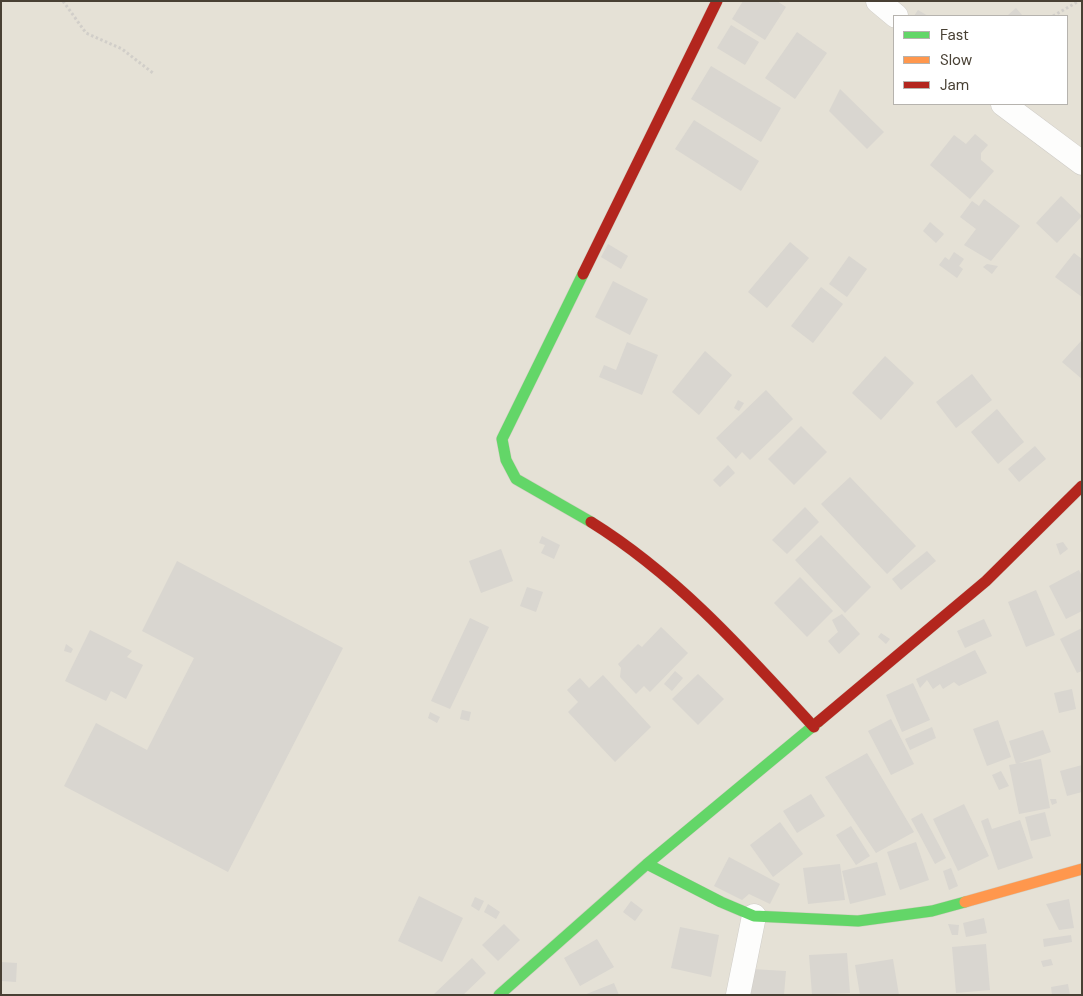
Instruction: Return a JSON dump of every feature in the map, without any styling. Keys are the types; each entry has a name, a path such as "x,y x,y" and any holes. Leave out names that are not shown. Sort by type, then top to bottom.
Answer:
{"street":[{"path":"717,1 502,439 502,452 516,480 618,539 670,580 722,628 814,726"},
{"path":"878,1 895,15"},
{"path":"1004,105 1082,163"},
{"path":"498,995 647,864 901,654 986,581 1082,486"},
{"path":"647,864 721,902 754,916 858,921 932,911 1082,869"},
{"path":"738,995 754,916"}],"path":[{"path":"63,1 86,33 122,49 152,73"},
{"path":"1055,15 1079,1"}],"shaded area":[{"path":"1,1 1082,1 1082,995 1,995"}],"building":[{"path":"743,1 777,1 786,7 765,40 732,19"},
{"path":"1016,8 1022,15 1008,15"},
{"path":"918,10 926,15 915,15"},
{"path":"731,25 759,42 745,65 717,48"},
{"path":"797,32 827,53 795,99 765,78"},
{"path":"711,66 781,108 761,142 691,99"},
{"path":"840,89 884,132 867,149 829,111"},
{"path":"694,120 759,161 741,191 675,149"},
{"path":"975,134 988,145 981,153 981,160 994,171 970,199 930,165 954,135 966,144"},
{"path":"1061,196 1082,216 1057,243 1036,223"},
{"path":"984,199 1020,226 991,261 964,245 976,229 960,217 972,201 979,206"},
{"path":"930,222 944,234 936,243 923,231"},
{"path":"790,242 809,258 767,308 748,292"},
{"path":"608,244 628,256 621,269 601,257"},
{"path":"954,252 964,259 959,266 963,269 957,278 939,265 945,257 949,260"},
{"path":"1074,253 1082,259 1082,297 1055,277"},
{"path":"849,256 867,269 847,297 829,284"},
{"path":"987,264 998,266 992,274 983,267"},
{"path":"613,281 648,299 630,335 595,317"},
{"path":"821,287 843,304 813,343 791,326"},
{"path":"1082,340 1082,379 1062,362"},
{"path":"627,342 658,355 642,395 599,377 604,365 616,370"},
{"path":"705,351 732,375 699,415 672,392"},
{"path":"885,356 914,383 881,420 852,393"},
{"path":"972,374 992,400 956,428 936,402"},
{"path":"766,390 793,419 750,460 742,452 736,459 716,438"},
{"path":"738,400 744,403 739,411 734,408"},
{"path":"997,409 1024,442 998,464 971,432"},
{"path":"801,426 827,452 794,485 768,459"},
{"path":"1035,446 1046,459 1019,482 1008,469"},
{"path":"728,465 735,473 720,487 713,480"},
{"path":"850,477 916,546 887,574 821,504"},
{"path":"805,507 819,522 787,554 772,540"},
{"path":"821,535 871,587 845,613 795,560"},
{"path":"542,536 560,545 554,559 541,553 545,545 539,543"},
{"path":"1063,542 1068,549 1060,555 1056,544"},
{"path":"501,549 513,581 481,593 469,561"},
{"path":"927,551 936,561 901,590 892,579"},
{"path":"177,561 343,648 228,872 64,786 96,723 147,750 194,658 142,631"},
{"path":"1079,570 1082,576 1082,611 1066,619 1049,586"},
{"path":"800,577 833,611 807,637 774,603"},
{"path":"527,587 543,592 536,612 520,606"},
{"path":"1036,590 1055,635 1026,647 1008,602"},
{"path":"842,614 860,634 839,654 828,641 838,632 832,620"},
{"path":"470,618 489,627 450,709 431,701"},
{"path":"984,619 992,636 965,648 957,631"},
{"path":"661,627 688,653 650,692 644,686 636,694 620,677 621,668 618,664 638,644 642,647"},
{"path":"1082,628 1082,671 1077,673 1060,639"},
{"path":"90,630 132,651 127,657 143,665 126,699 111,691 106,701 65,681"},
{"path":"881,633 890,639 886,644 878,637"},
{"path":"66,644 73,649 71,653 64,651"},
{"path":"975,650 987,673 959,686 954,682 943,689 940,684 933,689 927,680 920,688 916,679"},
{"path":"675,671 683,678 672,691 664,684"},
{"path":"698,674 724,699 698,725 672,699"},
{"path":"603,675 651,727 615,762 568,712 578,702 567,690 580,678 589,688"},
{"path":"913,683 930,720 902,732 886,695"},
{"path":"1072,689 1076,709 1059,713 1054,693"},
{"path":"462,710 471,712 469,721 460,719"},
{"path":"430,712 440,717 437,723 428,718"},
{"path":"891,719 914,764 891,775 868,731"},
{"path":"998,720 1011,757 987,766 973,729"},
{"path":"932,727 936,738 910,750 905,739"},
{"path":"1043,730 1051,752 1016,764 1009,741"},
{"path":"867,753 914,832 876,853 825,777"},
{"path":"1041,759 1050,808 1019,814 1009,765"},
{"path":"1082,765 1082,792 1067,796 1060,771"},
{"path":"1001,771 1009,786 999,790 992,775"},
{"path":"811,794 825,816 797,833 783,811"},
{"path":"1050,799 1056,799 1057,803 1052,805"},
{"path":"964,804 989,856 958,871 933,819"},
{"path":"1045,812 1051,836 1031,841 1025,817"},
{"path":"922,813 946,858 935,864 911,819"},
{"path":"988,818 992,829 1020,820 1033,858 998,870 981,821"},
{"path":"780,822 803,854 773,877 750,845"},
{"path":"851,826 870,856 856,865 836,835"},
{"path":"916,842 929,880 900,890 887,852"},
{"path":"729,857 780,884 770,904 749,894 742,900 714,886"},
{"path":"877,862 886,895 850,904 842,871"},
{"path":"840,864 845,900 808,904 803,868"},
{"path":"951,868 958,886 949,890 943,871"},
{"path":"419,896 463,918 442,962 398,941"},
{"path":"475,897 484,901 479,911 471,906"},
{"path":"1069,899 1074,928 1059,930 1046,904"},
{"path":"631,901 643,910 635,921 623,912"},
{"path":"488,904 500,912 496,919 484,912"},
{"path":"984,918 987,933 966,937 963,923"},
{"path":"504,924 520,940 498,961 482,945"},
{"path":"948,924 959,925 958,935 952,935"},
{"path":"680,927 719,935 711,977 671,968"},
{"path":"1071,935 1072,942 1044,947 1043,939"},
{"path":"597,939 614,967 580,986 564,958"},
{"path":"986,944 990,990 956,993 952,947"},
{"path":"847,953 850,993 812,995 809,955"},
{"path":"472,958 486,973 463,995 433,995"},
{"path":"893,959 899,995 860,995 855,965"},
{"path":"1051,959 1053,965 1043,967 1041,961"},
{"path":"1,962 17,963 16,982 1,981"},
{"path":"752,969 786,971 784,995 751,995"},
{"path":"614,983 619,995 584,995"},
{"path":"1068,984 1070,995 1052,995 1051,987"}],"traffic: fast":[{"path":"583,274 502,439 506,460 516,479 591,522"},
{"path":"499,995 647,864 818,722"},
{"path":"647,864 721,902 754,916 858,921 932,911 965,902"}],"traffic: slow":[{"path":"965,902 1082,869"}],"traffic: jam":[{"path":"583,274 717,1"},
{"path":"818,722 986,581 1082,486"},
{"path":"591,522 623,543 682,591 763,671 814,727"}]}
